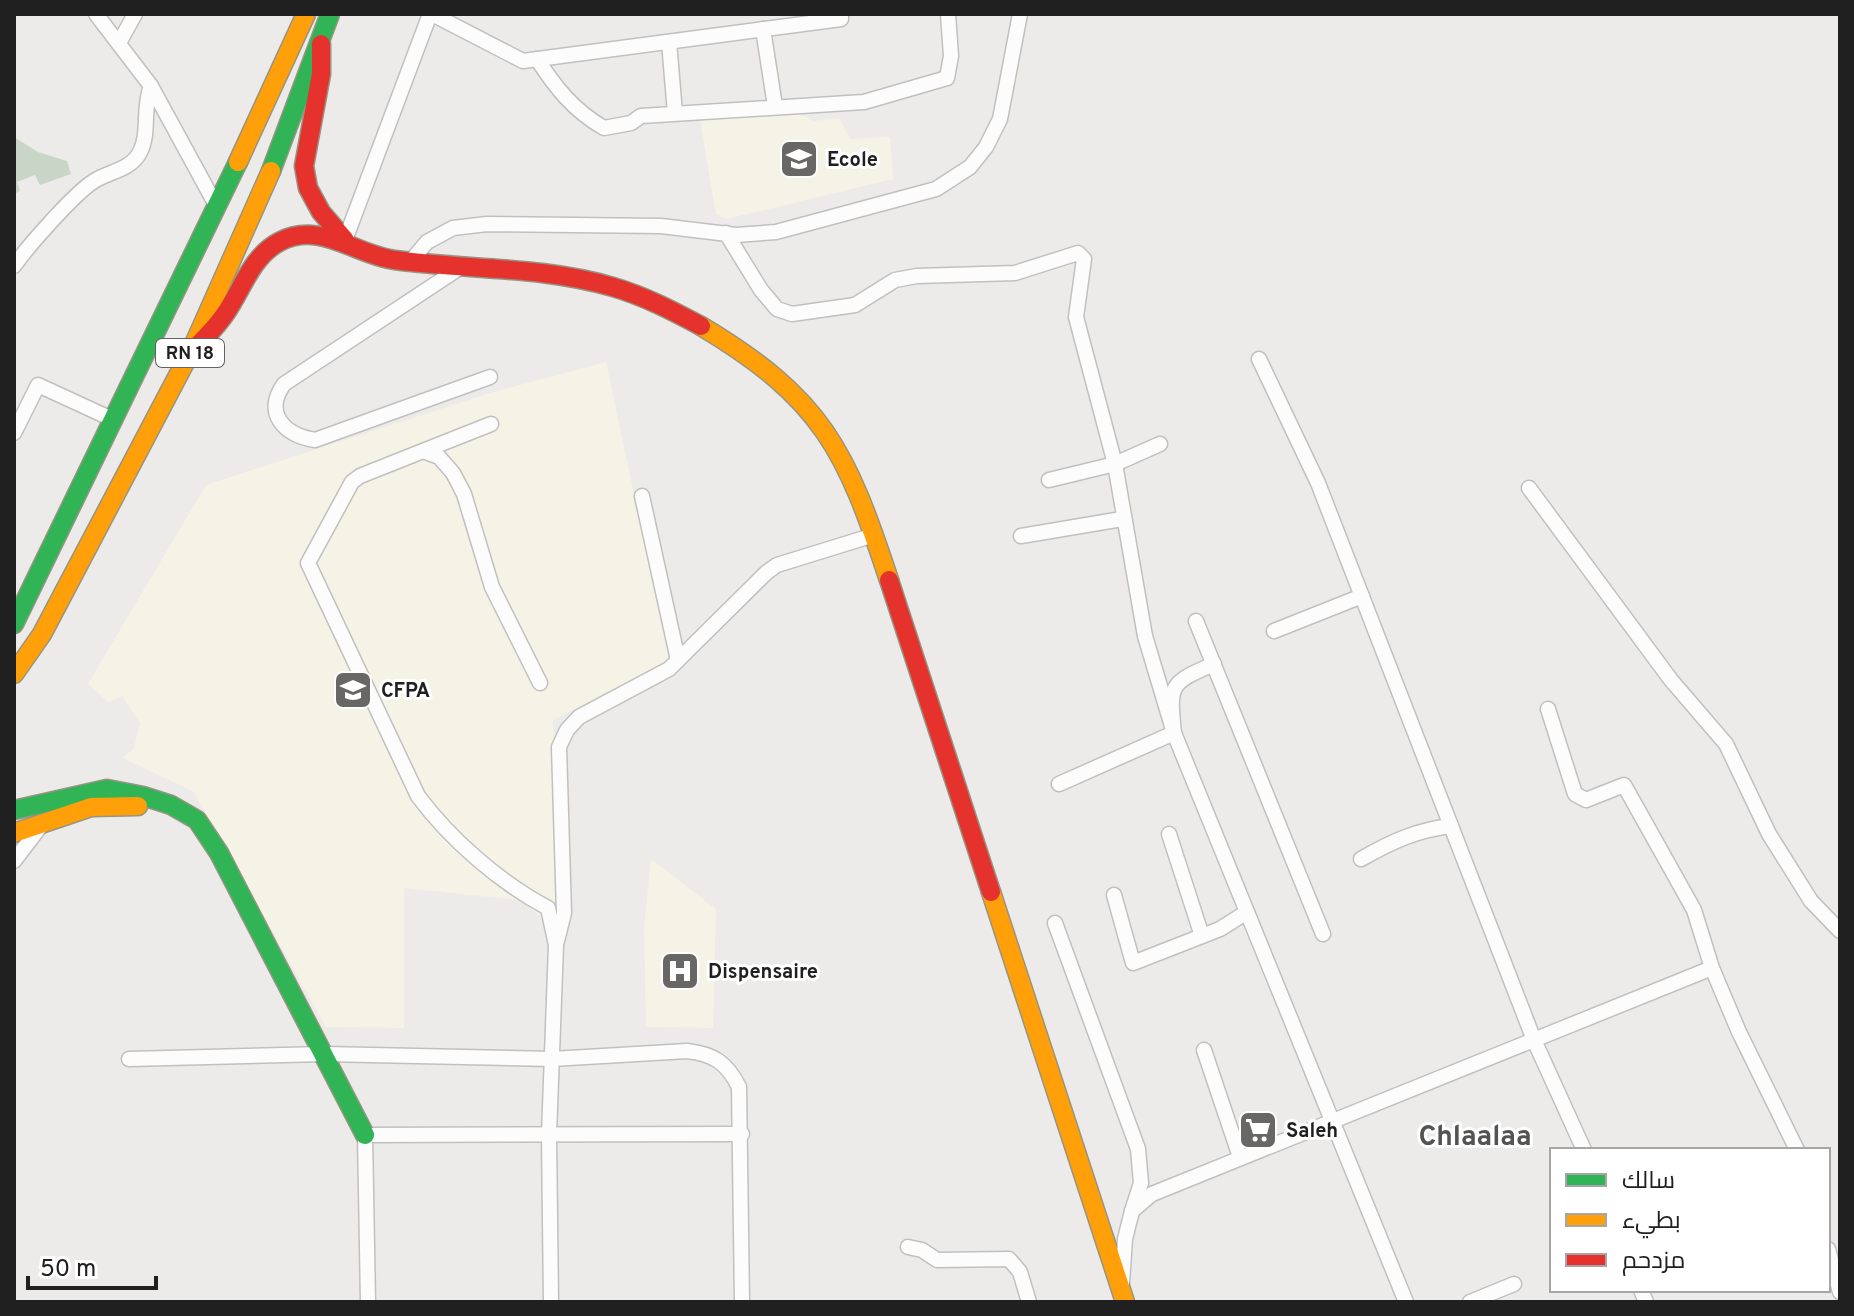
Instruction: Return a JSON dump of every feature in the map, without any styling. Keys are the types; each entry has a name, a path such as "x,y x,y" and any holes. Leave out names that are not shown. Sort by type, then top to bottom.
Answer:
{"main road":[{"name":"RN 18","path":"14,674 42,634 191,351 261,196 320,33 330,14"},
{"name":"RN 18","path":"14,624 217,207 304,19"},
{"path":"304,19 320,33 321,77 303,173 311,201 345,240"},
{"path":"191,351 220,323 251,269 269,248 289,237 314,235 345,240 386,259 613,287 655,302 698,324 783,384 815,416 836,444 874,535 1124,1298"},
{"path":"14,833 41,813 107,789 171,805 197,820 219,853 365,1135"},
{"path":"14,810 41,813"}],"street":[{"path":"96,14 151,86 217,207"},
{"path":"119,43 135,14"},
{"path":"345,240 431,14 523,61 841,19 841,14"},
{"path":"537,59 558,91 581,114 604,128 631,123 641,116 864,102 947,78 951,56 948,14"},
{"path":"410,262 440,232 487,224 661,226 726,233 776,232 882,206 936,189 970,167 986,147 1000,119 1020,14"},
{"path":"763,29 775,106"},
{"path":"669,42 675,113"},
{"path":"15,264 93,182 128,166 140,154 145,137 144,105 151,86"},
{"path":"726,233 761,290 777,309 792,314 855,305 895,280 917,276 1015,273 1078,253 1081,255 1085,266 1076,317 1115,464 1122,519 1145,636 1174,733 1406,1302"},
{"path":"461,267 284,384 276,395 273,408 281,424 295,437 315,440 490,377"},
{"path":"1259,359 1318,483 1534,1040 1583,1148"},
{"path":"14,433 38,385 114,420"},
{"path":"491,424 352,482 308,563 418,796 441,828 527,898 548,908 556,945"},
{"path":"1049,480 1115,464 1160,444"},
{"path":"423,451 439,457 453,473 464,494 492,587 540,683"},
{"path":"1529,488 1671,680 1726,744 1769,834 1811,901 1840,931"},
{"path":"642,496 678,660"},
{"path":"1021,536 1122,519"},
{"path":"551,1302 549,1135 556,945 564,913 559,747 567,730 579,717 669,669 777,565 874,535"},
{"path":"1274,631 1362,596"},
{"path":"1196,621 1323,934"},
{"path":"1174,733 1170,697 1173,686 1179,678 1214,664"},
{"path":"1548,709 1575,794 1586,800 1624,785 1694,910 1712,968 1796,1148"},
{"path":"1059,784 1174,733"},
{"path":"14,861 41,813"},
{"path":"1361,859 1424,829 1451,826"},
{"path":"1169,834 1202,936"},
{"path":"1114,895 1133,963 1202,936 1247,912"},
{"path":"1055,923 1138,1149 1141,1183 1125,1239 1124,1298"},
{"path":"1132,1211 1152,1194 1240,1157 1712,968"},
{"path":"1204,1050 1240,1157"},
{"path":"129,1059 324,1054 552,1059 687,1051 707,1053 721,1060 739,1087 742,1302"},
{"path":"368,1302 365,1135 742,1134"},
{"path":"908,1247 922,1250 937,1260 1009,1259 1020,1272 1029,1302"},
{"path":"1830,1256 1840,1292"},
{"path":"1470,1302 1514,1284"}],"shaded area":[{"name":"Ecole","path":"790,110 814,121 839,118 850,139 890,137 893,179 726,219 716,214 700,119"},
{"name":"CFPA","path":"606,362 669,660 553,720 557,928 519,900 404,888 404,1028 326,1027 194,792 123,758 134,748 140,723 122,696 108,702 88,684 206,485 487,394"},
{"name":"Dispensaire","path":"651,859 716,909 713,1028 646,1027 644,929"}],"green space":[{"path":"14,137 38,152 67,161 71,174 40,185 35,175 17,182 20,191 14,194"}],"traffic: fast":[{"path":"271,171 330,14"},
{"path":"14,624 238,162"},
{"path":"14,810 107,789 171,805 197,820 219,853 365,1135"}],"traffic: slow":[{"path":"238,162 306,14"},
{"path":"14,674 42,634 191,351 271,171"},
{"path":"701,326 776,378 803,404 825,432 859,496 889,580"},
{"path":"14,833 91,807 138,806"},
{"path":"991,892 1125,1302"}],"traffic: jam":[{"path":"321,44 321,74 304,166 308,188 321,212 345,240"},
{"path":"197,346 222,318 269,248 294,236 309,235 395,260 586,280 636,295 701,326"},
{"path":"889,580 991,892"}],"place":[{"name":"Ecole","path":"799,159"},
{"name":"CFPA","path":"353,690"},
{"name":"Dispensaire","path":"680,971"},
{"name":"Saleh","path":"1258,1130"}],"district":[{"name":"Chlaalaa","path":"1475,1135"}]}
